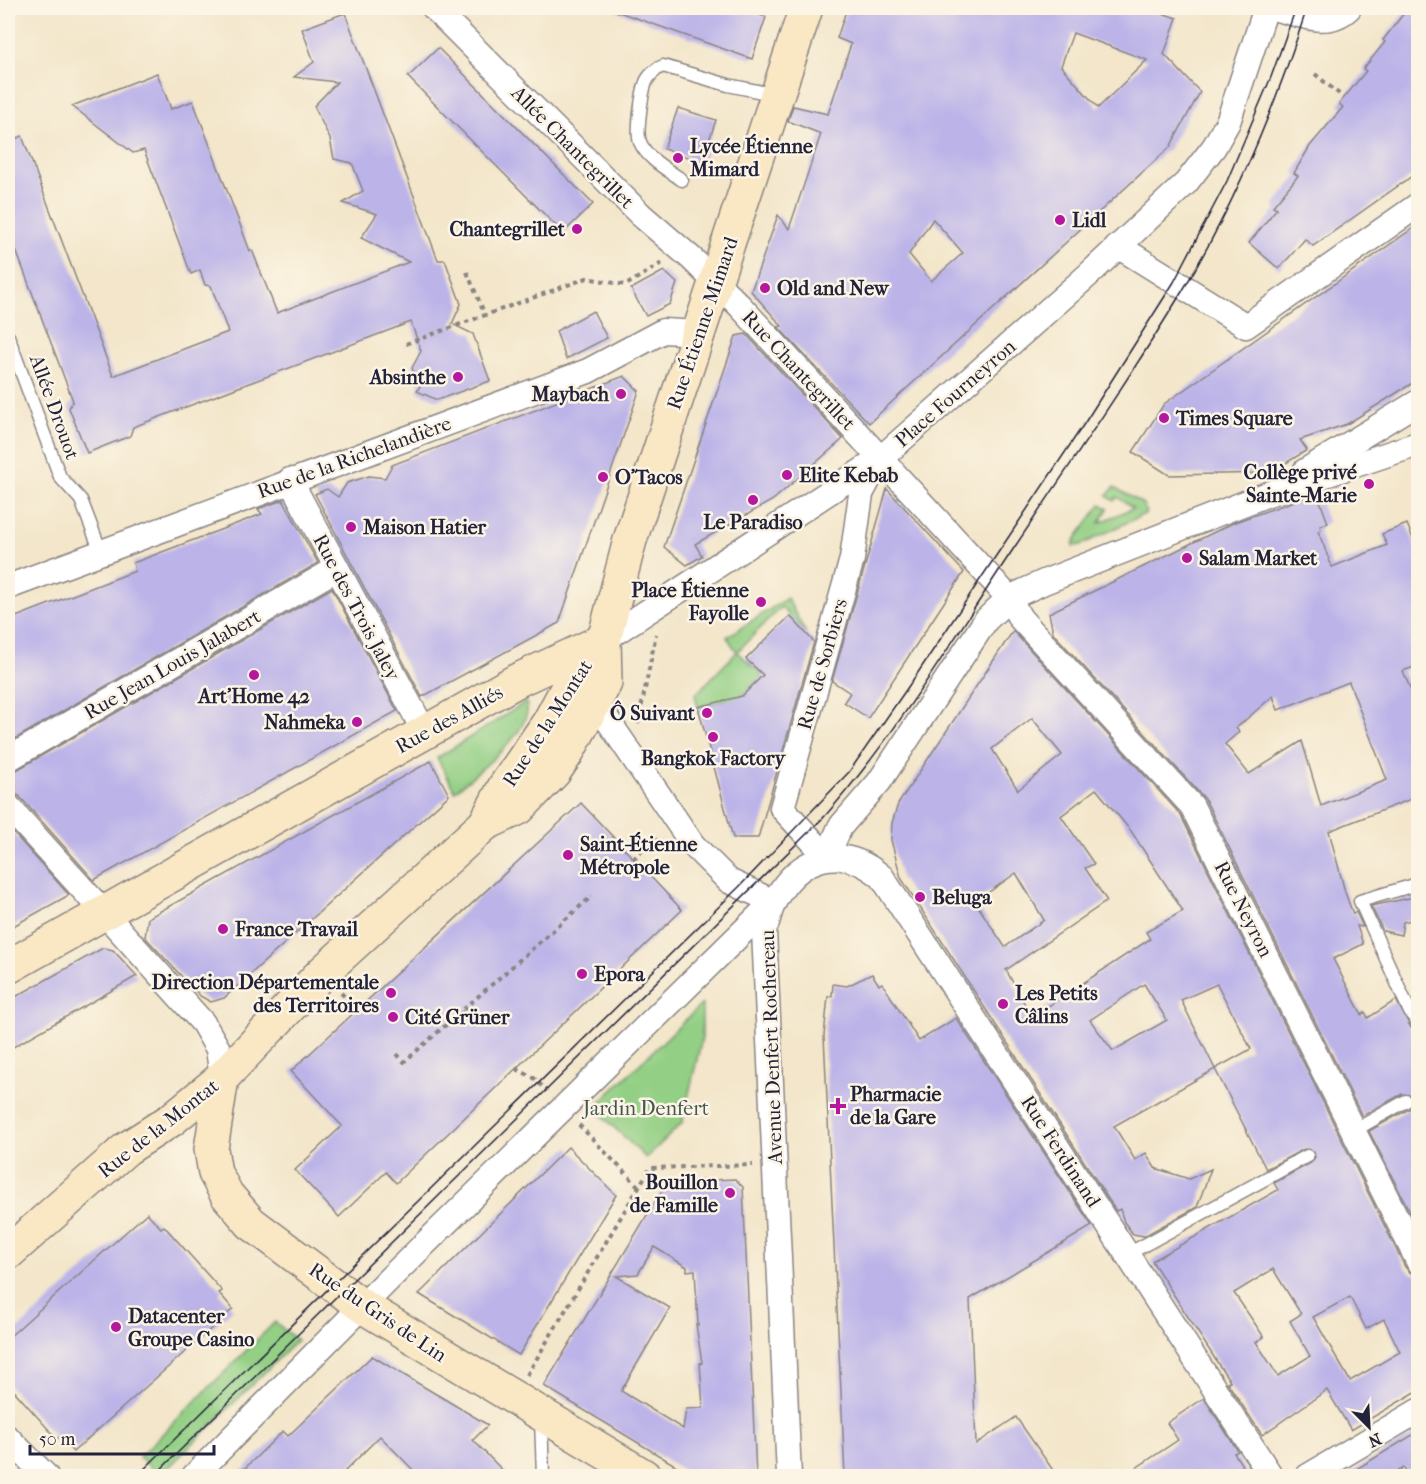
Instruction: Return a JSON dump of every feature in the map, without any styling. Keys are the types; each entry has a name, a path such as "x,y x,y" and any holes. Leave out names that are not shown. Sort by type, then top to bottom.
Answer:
{"main road":[{"name":"Rue Étienne Mimard","path":"604,640 647,483 717,282 806,8"},
{"name":"Rue de la Montat","path":"8,1253 126,1149 171,1120 222,1078 322,973 485,824 519,808 535,793 567,753 596,703 605,683 604,640"},
{"name":"Rue de la Montat","path":"485,824 505,786 549,722 572,678 604,640"},
{"name":"Rue des Alliés","path":"8,968 425,732 518,681 604,640"},
{"name":"Rue du Gris de Lin","path":"222,1078 212,1149 215,1173 227,1195 250,1223 362,1306 644,1476"}],"street":[{"name":"Allée Chantegrillet","path":"434,8 641,215 717,282"},
{"path":"1261,10 1330,20 1342,15 1349,8"},
{"name":"Place Fourneyron","path":"1010,598 881,458 1080,283 1186,183 1214,147 1228,122 1261,10"},
{"path":"1118,246 1246,326 1419,205"},
{"name":"Rue Chantegrillet","path":"717,282 881,458"},
{"name":"Rue de la Richelandière","path":"8,587 290,480 588,371 663,331 699,333"},
{"path":"1268,494 1419,402"},
{"path":"827,857 840,827 879,782 986,620 1010,598 1044,582 1268,494 1419,444"},
{"name":"Rue des Alliés","path":"604,640 881,458"},
{"name":"Rue de Sorbiers","path":"827,857 782,808 852,559 861,494 881,458"},
{"name":"Rue des Trois Jaley","path":"290,480 425,732"},
{"name":"Rue Jean Louis Jalabert","path":"8,759 336,569"},
{"name":"Rue Neyron","path":"1010,598 1020,618 1192,806 1419,1262"},
{"path":"194,1476 362,1306 774,902 729,881 700,853 596,703"},
{"path":"8,806 203,1023 218,1049 222,1078"},
{"name":"Avenue Denfert Rochereau","path":"789,1476 765,931 774,902 790,877 809,864 827,857"},
{"name":"Rue Ferdinand","path":"827,857 848,857 869,866 882,877 1270,1476"},
{"path":"1308,1476 1419,1411"},
{"path":"8,1438 45,1476"}],"lane":[{"path":"682,180 657,162 639,142 638,132 646,82 657,68 663,66 728,85 778,96"},
{"name":"Allée Drouot","path":"8,336 60,477 81,500 101,552"},
{"path":"1419,884 1360,901 1410,1012 1419,1023"},
{"path":"1354,1130 1406,1101"},
{"path":"1128,1254 1307,1156"},
{"path":"527,1406 543,1476"}],"path":[{"path":"1315,74 1344,98"},
{"path":"406,344 587,278 626,285 682,250"},
{"path":"467,272 485,315"},
{"path":"633,859 676,821"},
{"path":"397,1054 404,1062 592,896"},
{"path":"461,1011 475,1027"},
{"path":"527,1406 650,1168 775,1165"},
{"path":"628,1176 639,1187"}],"green space":[{"path":"1114,487 1143,504 1147,513 1081,545 1073,546 1074,541 1101,504 1108,509 1099,523 1133,508 1117,497 1114,501 1107,496"},
{"path":"787,598 806,633 781,607 737,652 727,637"},
{"path":"737,652 763,675 733,705 727,700 698,707 695,695"},
{"path":"526,702 527,713 522,726 513,738 489,763 455,791 437,758"},
{"name":"Jardin Denfert","path":"702,1004 702,1038 682,1123 646,1158 594,1108"},
{"path":"275,1322 297,1340 160,1476 139,1457"}],"building":[{"path":"616,8 737,8 766,17 752,59 616,11"},
{"path":"847,8 1146,8 1177,18 1164,54 1200,92 1170,147 869,423 778,327 782,326 751,291 778,215 789,229 821,134 788,121 793,106 828,114 851,44 837,38","holes":["1073,33 1147,60 1098,108 1061,66","933,219 963,253 931,281 909,254"]},
{"path":"1408,8 1419,8 1419,171 1313,246 1305,239 1279,269 1249,243 1277,208 1273,206 1298,176 1294,173 1310,146 1343,107 1339,104 1366,71 1363,69"},
{"path":"345,13 438,260 445,260 461,304 452,324 473,334 490,381 437,400 417,391 420,386 412,368 421,351 411,322 133,427 130,436 87,453 69,408 73,401 8,229 8,142 22,136 113,376 228,332 211,286 205,285 200,270 191,274 144,150 133,153 72,106 157,73 171,109 193,101 250,251 252,250 277,313 409,262 361,238 377,214 343,203 363,191 352,163 334,159 330,139 314,106 337,82 294,77 314,62 302,29"},
{"path":"438,48 593,204 563,233 408,77"},
{"path":"678,108 716,120 702,162 664,149"},
{"path":"1419,224 1419,379 1347,424 1300,440 1307,450 1270,473 1169,475 1133,452 1164,404"},
{"path":"664,271 677,283 670,304 646,316 631,289"},
{"path":"593,311 607,338 566,359 556,331"},
{"path":"746,334 843,439 773,500 695,544 702,556 687,565 664,547 736,336"},
{"path":"624,376 639,391 559,623 422,697 315,494 327,489 338,497 347,483 369,476 385,478 392,465"},
{"path":"887,489 964,572 868,718 844,702 850,693 832,681"},
{"path":"1317,493 1328,523 1320,526 1321,530 1318,531 1332,567 1387,545 1382,534 1407,524 1419,554 1419,665 1403,671 1419,710 1419,796 1329,831 1345,892 1353,914 1356,912 1363,927 1357,926 1363,944 1333,959 1362,1015 1365,1012 1368,1018 1396,1000 1411,1028 1419,1031 1419,1230 1369,1131 1411,1108 1414,1102 1413,1096 1402,1094 1362,1116 1205,799 1053,633 1049,613 1235,522","holes":["1349,682 1387,780 1321,806 1302,741 1249,774 1225,744 1239,732 1236,728 1273,696 1278,710"]},
{"path":"283,500 318,563 8,743 8,620 135,571 133,563 262,514 258,509"},
{"path":"332,588 397,711 94,880 19,796 8,792 8,773"},
{"path":"790,616 814,642 758,838 733,838 698,707 742,696 763,675 746,659"},
{"path":"1013,631 1180,814 1405,1267 1411,1273 1419,1275 1419,1390 1351,1430 1327,1390 1262,1435 1227,1382 1230,1381 1152,1261 1278,1190 1274,1183 1311,1163 1315,1157 1314,1152 1304,1149 1266,1169 1215,1069 1114,1126 1135,1160 1146,1153 1155,1168 1189,1179 1211,1169 1197,1207 1144,1236 1133,1234 1124,1222 1120,1209 1116,1211 901,878 891,840 892,823 898,804","holes":["1032,718 1062,755 1018,790 992,749","1096,789 1131,831 1183,911 1146,932 1150,939 1032,1017 1006,970 1107,901 1085,868 1094,864 1061,816","1016,873 1044,920 1005,947 975,902","1144,984 1167,1020 1113,1051 1090,1020","1217,984 1251,1049 1215,1069 1181,1000","1273,1269 1301,1314 1290,1321 1310,1356 1278,1376 1256,1342 1264,1337 1234,1293","1350,1297 1366,1329 1384,1319 1400,1352 1350,1381 1313,1317"]},
{"path":"431,761 449,795 224,998 211,1002 200,996 145,937 148,918"},
{"name":"Cité Grüner","path":"581,803 682,910 396,1183 386,1172 339,1217 295,1170 342,1126 291,1071"},
{"path":"8,827 69,895 8,929"},
{"path":"1419,896 1419,918 1403,922 1401,935 1383,931 1371,906"},
{"path":"103,948 113,950 137,976 8,1050 8,1001"},
{"path":"872,974 879,985 882,983 919,1041 956,1018 1092,1226 970,1299 976,1444 1016,1417 1057,1476 845,1476 824,1036 828,996 832,996 833,984 847,986"},
{"path":"568,1147 616,1195 519,1355 419,1294"},
{"path":"735,1179 743,1187 756,1476 693,1476 544,1386 667,1182","holes":["654,1247 687,1267 687,1271 695,1270 698,1325 696,1324 702,1363 700,1363 703,1408 686,1409 683,1429 621,1391 670,1308 616,1276 638,1274"]},
{"name":"Datacenter Groupe Casino","path":"147,1213 161,1228 164,1226 222,1291 219,1293 233,1309 73,1452 59,1437 57,1439 8,1384 8,1338"},
{"path":"372,1356 488,1425 473,1440 508,1476 419,1476 380,1436 340,1476 237,1476 283,1431 288,1436"},
{"path":"1204,1398 1238,1451 1234,1453 1249,1476 1124,1476 1178,1440 1167,1423"},
{"path":"1419,1431 1419,1476 1410,1476 1404,1468 1390,1476 1345,1476"}],"tram line":[{"path":"137,1476 739,887 849,772 1084,424 1174,282 1227,181 1271,77 1296,8"},
{"path":"154,1476 825,816 851,785 924,685 1121,388 1183,290 1220,222 1253,152 1282,81 1307,8"}],"place":[{"name":"Lycée Étienne Mimard","path":"678,158"},
{"name":"Lidl","path":"1060,220"},
{"name":"Chantegrillet","path":"577,229"},
{"name":"Old and New","path":"765,288"},
{"name":"Absinthe","path":"458,377"},
{"name":"Maybach","path":"621,394"},
{"name":"Times Square","path":"1164,418"},
{"name":"Elite Kebab","path":"787,475"},
{"name":"O'Tacos","path":"603,477"},
{"name":"Collège privé Sainte-Marie","path":"1369,484"},
{"name":"Le Paradiso","path":"753,500"},
{"name":"Maison Hatier","path":"351,527"},
{"name":"Salam Market","path":"1187,558"},
{"name":"Place Étienne Fayolle","path":"761,602"},
{"name":"Art'Home 42","path":"254,675"},
{"name":"Ô Suivant","path":"707,713"},
{"name":"Nahmeka","path":"357,722"},
{"name":"Bangkok Factory","path":"713,737"},
{"name":"Saint-Étienne Métropole","path":"568,855"},
{"name":"Beluga","path":"920,897"},
{"name":"France Travail","path":"223,929"},
{"name":"Epora","path":"582,974"},
{"name":"Direction Départementale des Territoires","path":"391,993"},
{"name":"Les Petits Câlins","path":"1003,1004"},
{"name":"Cité Grüner","path":"393,1017"},
{"name":"Pharmacie de la Gare","path":"838,1106"},
{"name":"Bouillon de Famille","path":"730,1193"},
{"name":"Datacenter Groupe Casino","path":"116,1327"}]}
